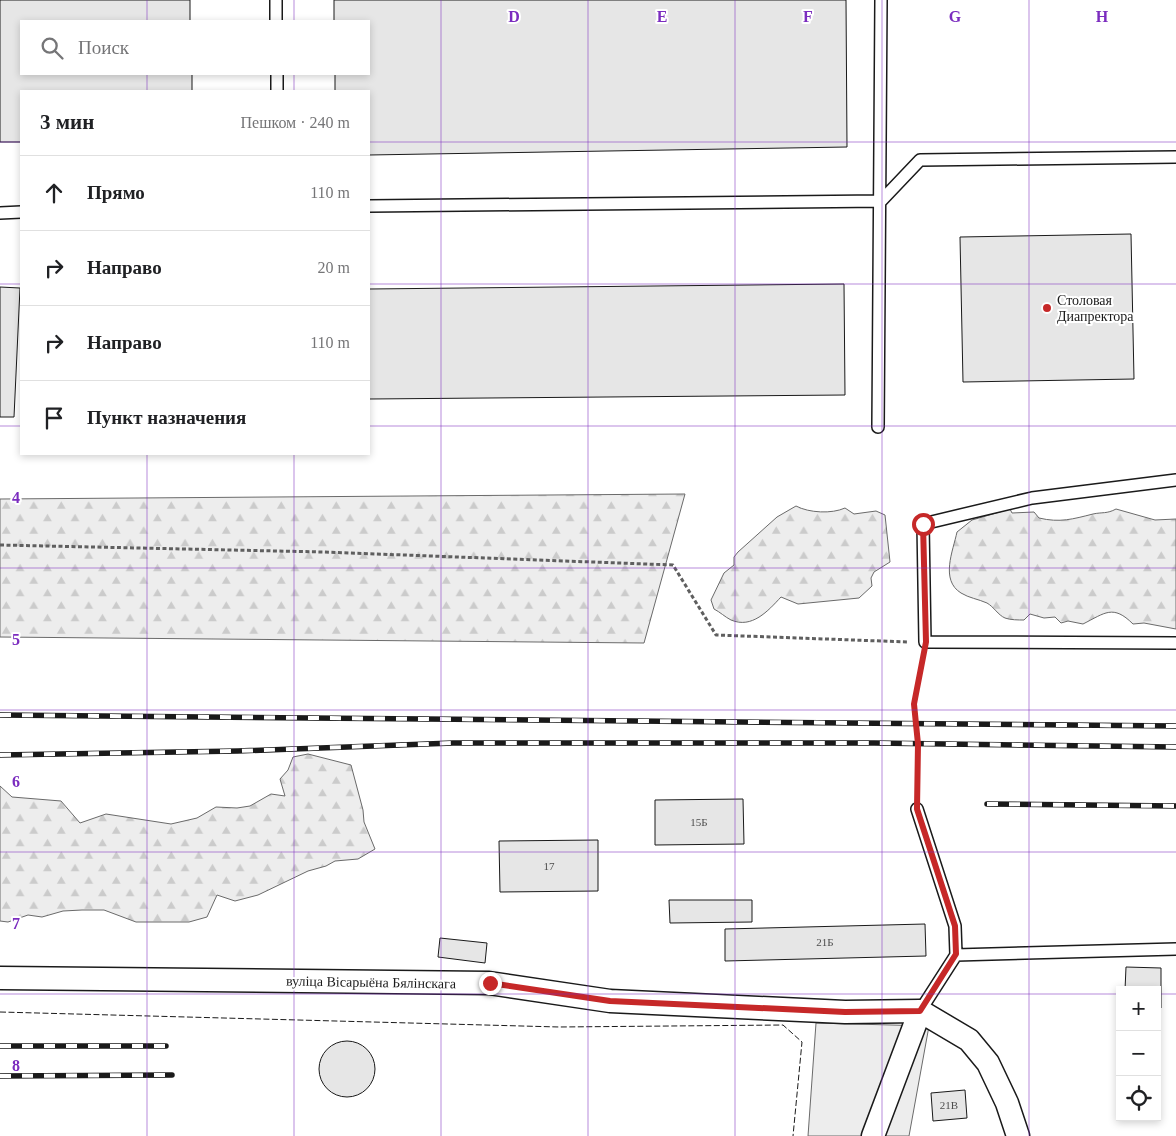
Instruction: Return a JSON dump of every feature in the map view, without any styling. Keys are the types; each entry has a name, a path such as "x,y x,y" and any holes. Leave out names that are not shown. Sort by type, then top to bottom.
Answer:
{"street":[{"name":"вуліца Вісарыёна Бялінскага","path":"0,978 490,983 610,1001 845,1012 920,1011"},
{"path":"873,1136 920,1011 969,1040 988,1063 1007,1103 1018,1136"}],"lane":[{"path":"276,0 276,20"},
{"path":"878,427 882,0"},
{"path":"277,75 277,90"},
{"path":"370,206 881,201 920,160 1176,157"},
{"path":"0,213 20,212"},
{"path":"1176,480 1032,498 923,524 926,642 1176,642"},
{"path":"917,809 955,926 956,954 920,1011"},
{"path":"956,954 1176,949"}],"path":[{"path":"0,545 323,552 673,566 716,635 926,642 914,704 918,744 917,809"}],"shaded area":[{"path":"816,1023 929,1026 909,1136 808,1136"}],"green space":[{"path":"685,494 644,643 0,637 0,499"},
{"path":"796,506 814,511 827,512 845,508 854,514 876,511 885,515 890,562 874,572 871,578 872,586 859,598 798,604 781,597 765,613 746,622 731,620 714,609 711,600 724,573 734,565 734,557 777,517"},
{"path":"1010,509 1012,513 1034,512 1039,518 1053,520 1073,519 1116,509 1155,520 1176,519 1176,629 1144,623 1133,624 1120,614 1114,612 1103,614 1083,624 1068,621 1061,623 1055,617 1044,618 1030,614 1024,620 1009,619 1003,617 987,603 961,593 951,581 949,573 957,532 972,520"},
{"path":"308,754 351,765 363,810 364,822 375,849 358,859 335,861 326,866 308,871 258,895 235,901 217,895 207,917 189,922 136,922 104,910 63,911 42,917 28,915 8,922 0,921 0,786 12,797 61,801 80,823 106,814 171,824 197,818 216,807 237,808 250,806 271,794 285,796 280,779 288,770 293,757"}],"building":[{"path":"0,0 190,0 190,20 20,20 20,75 192,75 192,90 20,90 20,142 0,142"},
{"path":"334,0 846,0 847,147 370,155 370,90 335,90 335,75 370,75 370,20 334,20"},
{"name":"Столовая Диапректора","path":"1131,234 1134,379 963,382 960,237"},
{"path":"844,284 845,395 370,399 370,289"},
{"path":"0,287 20,288 14,417 0,417"},
{"path":"743,799 744,844 655,845 655,800"},
{"path":"598,840 598,891 500,892 499,841"},
{"path":"669,900 752,900 752,922 670,923"},
{"path":"925,924 926,956 725,961 725,929"},
{"path":"440,938 487,943 485,963 438,957"},
{"path":"1126,967 1161,968 1161,986 1125,986"},
{"path":"342,1041 352,1041 367,1049 373,1058 375,1069 373,1080 367,1089 352,1097 342,1097 331,1092 324,1085 319,1074 319,1064 324,1053 331,1046"},
{"path":"965,1090 967,1118 933,1121 931,1093"}],"railway":[{"path":"0,715 1176,726"},
{"path":"0,755 238,751 453,743 874,743 1176,747"},
{"path":"987,804 1176,806"},
{"path":"0,1046 166,1046"},
{"path":"0,1076 172,1075"}],"fence":[{"path":"0,1012 559,1027 783,1025 802,1042 793,1136"}],"place":[{"name":"Столовая Диапректора","path":"1047,308"}],"route":[{"path":"490,983 610,1001 845,1012 920,1011 956,954 955,926 917,809 918,744 914,704 926,642 923,524"}]}
